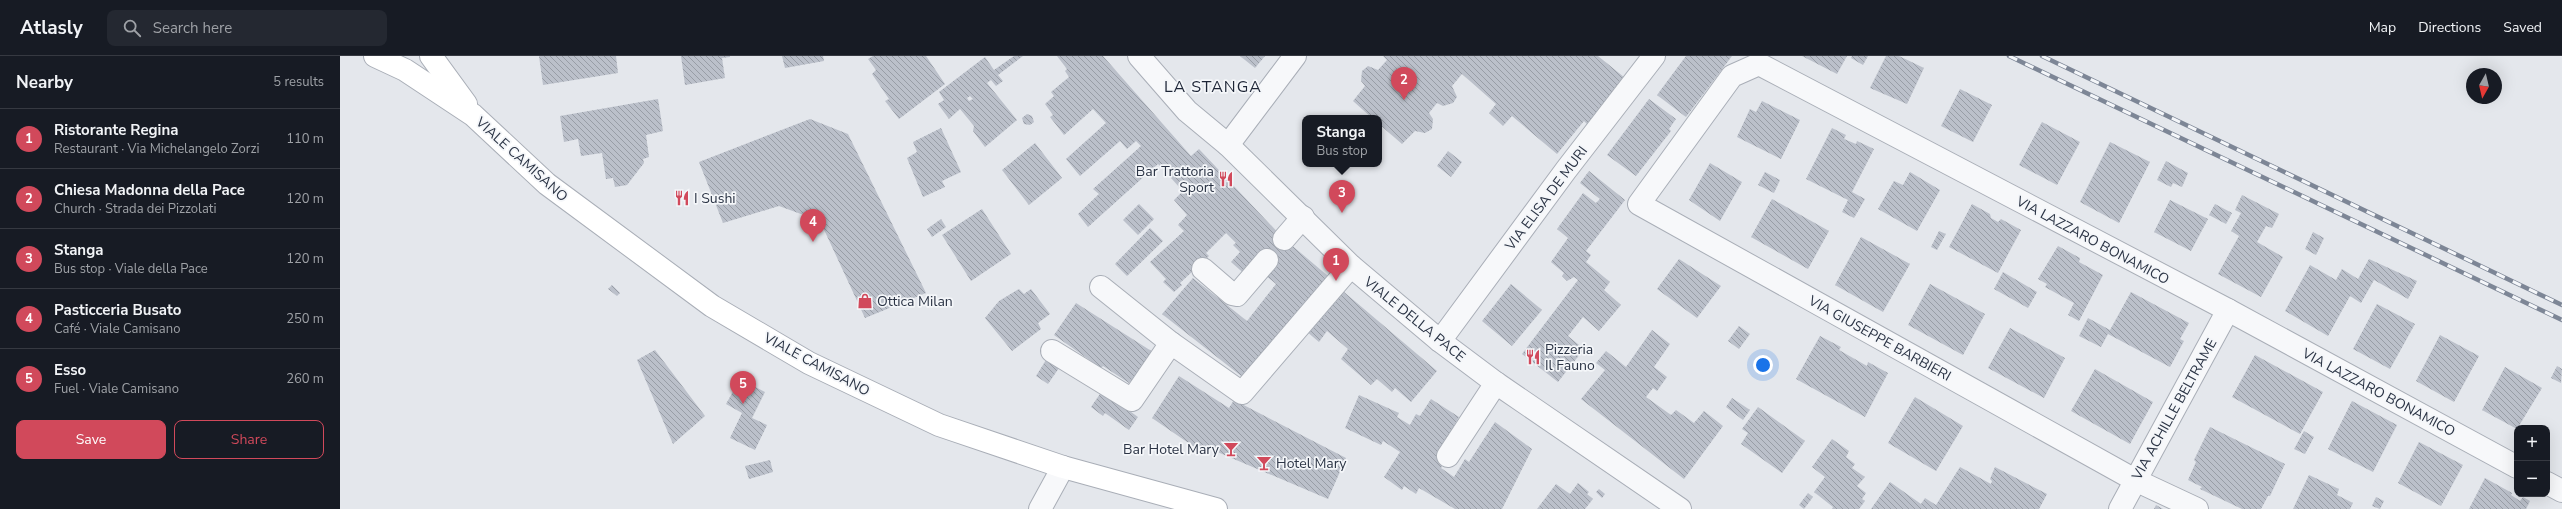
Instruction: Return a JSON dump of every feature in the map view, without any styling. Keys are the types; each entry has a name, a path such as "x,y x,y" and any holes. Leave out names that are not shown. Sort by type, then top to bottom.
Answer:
{"main road":[{"name":"VIALE CAMISANO","path":"375,56 406,70 473,115 547,184 712,306 810,363 939,425 1063,466 1216,509"},
{"name":"VIALE CAMISANO","path":"430,56 473,115"}],"street":[{"name":"VIALE DELLA PACE","path":"1139,56 1187,111 1228,145 1351,266 1440,341 1496,383 1680,509"},
{"path":"1228,145 1295,56"},
{"name":"VIA ELISA DE MURI","path":"1440,341 1566,170 1654,56"},
{"name":"VIA LAZZARO BONAMICO","path":"1687,135 1732,76 1759,64 2228,310 2514,465"},
{"name":"VIA GIUSEPPE BARBIERI","path":"1687,135 1639,204 2135,480 2197,509"},
{"path":"1284,239 1302,217"},
{"path":"1203,269 1232,294 1237,295 1267,260"},
{"path":"1101,287 1171,343 1242,393 1351,266"},
{"name":"VIA ACHILLE BELTRAME","path":"2120,509 2228,310"},
{"path":"1052,351 1132,400 1171,343"},
{"path":"1448,456 1496,383"},
{"path":"1040,509 1063,466"},
{"path":"2550,485 2562,491"}],"building":[{"path":"539,56 616,56 618,73 543,85"},
{"path":"681,56 730,56 722,58 725,78 685,85"},
{"path":"782,56 823,56 824,61 785,68"},
{"path":"873,56 926,56 945,84 899,119 885,101 889,99 872,74 876,70 868,59"},
{"path":"1014,56 1023,56 998,75 1003,81 996,86 991,80 987,83 1017,120 985,147 973,131 974,126 960,109 949,119 938,104 944,100 939,92 985,57 994,70","holes":["970,96 973,99 969,101 967,98"]},
{"path":"1057,56 1103,56 1191,156 1199,149 1282,237 1328,276 1245,379 1162,314 1193,278 1247,321 1276,284 1264,274 1248,277 1231,262 1240,252 1233,245 1236,243 1226,233 1206,253 1209,256 1180,283 1182,285 1174,292 1163,282 1166,279 1150,262 1184,231 1178,225 1187,215 1174,200 1183,191 1158,164 1088,227 1078,214 1099,194 1093,189 1141,146 1136,141 1127,149 1120,141 1080,176 1066,159 1106,123 1093,109 1064,135 1050,117 1053,115 1045,104 1054,96 1051,92 1069,77 1065,71 1067,69"},
{"path":"1240,56 1265,56 1255,68"},
{"path":"1383,56 1598,56 1630,82 1591,128 1584,121 1557,154 1512,116 1503,126 1489,113 1496,104 1462,74 1452,86 1457,97 1453,103 1443,106 1437,103 1429,113 1433,119 1432,129 1425,133 1415,131 1402,144 1382,127 1382,115 1369,115 1353,101 1365,86 1361,81 1362,71 1368,66 1378,70 1387,60"},
{"path":"1686,56 1732,56 1686,117 1657,95"},
{"path":"1802,56 1847,56 1837,74"},
{"path":"1852,56 1868,56 1863,65 1851,58"},
{"path":"1886,56 1899,56 1924,68 1907,104 1870,88"},
{"path":"1960,89 1992,105 1973,142 1941,126"},
{"path":"658,99 663,131 646,135 649,157 643,159 644,163 627,185 615,187 613,178 606,179 602,153 581,156 578,139 564,142 560,116"},
{"path":"1649,99 1676,119 1669,129 1671,131 1636,176 1607,155"},
{"path":"1762,101 1800,120 1781,159 1737,137 1750,109 1756,112"},
{"path":"1027,114 1032,116 1034,122 1030,125 1024,124 1022,118"},
{"path":"810,119 848,134 926,293 865,318 820,221 779,206 723,223 699,162"},
{"path":"2042,122 2080,142 2057,185 2019,165"},
{"path":"941,128 961,172 942,181 945,187 923,197 907,158 917,152 913,142"},
{"path":"1832,128 1846,135 1844,139 1856,144 1857,141 1874,149 1852,192 1865,199 1854,218 1842,212 1848,200 1806,179"},
{"path":"2110,142 2150,162 2119,223 2080,202"},
{"path":"1035,143 1062,178 1029,205 1002,170"},
{"path":"1448,151 1462,162 1451,177 1437,166"},
{"path":"2166,161 2188,173 2182,187 2173,183 2171,187 2157,180"},
{"path":"1710,163 1742,182 1720,221 1689,200"},
{"path":"1589,171 1625,200 1586,251 1591,255 1586,262 1610,282 1604,290 1621,305 1599,331 1583,317 1568,336 1584,349 1558,382 1522,354 1578,280 1574,277 1567,281 1562,276 1564,273 1551,262 1568,238 1557,229 1583,193 1596,203 1600,199 1580,183"},
{"path":"1765,172 1780,180 1774,193 1758,185"},
{"path":"1910,172 1940,190 1917,231 1878,209 1894,181 1903,185"},
{"path":"2242,195 2279,214 2272,228 2266,226 2257,242 2283,257 2261,297 2218,274 2239,236 2231,231 2241,213 2235,210"},
{"path":"1772,199 1829,231 1808,269 1751,237"},
{"path":"2170,200 2208,219 2191,251 2154,232"},
{"path":"1139,204 1154,219 1138,235 1123,220"},
{"path":"1972,204 1990,214 1991,218 1998,222 2001,219 2021,230 1998,273 1949,247"},
{"path":"2215,204 2232,213 2226,224 2209,215"},
{"path":"982,209 1011,254 971,281 942,235"},
{"path":"941,219 946,227 932,237 927,229"},
{"path":"1150,228 1163,241 1127,276 1115,264"},
{"path":"1939,231 1946,234 1937,250 1931,247"},
{"path":"2313,232 2324,238 2316,255 2305,249"},
{"path":"1861,237 1910,264 1883,312 1835,285"},
{"path":"2058,246 2080,258 2079,262 2103,275 2079,321 2068,315 2074,303 2045,287 2047,284 2038,279"},
{"path":"1679,259 1721,286 1697,318 1657,289"},
{"path":"2369,259 2417,281 2408,299 2374,280 2361,303 2350,296 2328,336 2285,311 2310,265 2336,280 2342,269 2358,279"},
{"path":"2003,272 2037,292 2028,308 1994,289"},
{"path":"1511,284 1542,310 1512,346 1482,321"},
{"path":"1930,284 1985,314 1963,355 1908,325"},
{"path":"612,285 620,293 617,296 608,289"},
{"path":"1337,286 1437,371 1411,402 1395,388 1392,392 1377,379 1371,385 1341,359 1348,349 1327,331 1319,342 1306,331"},
{"path":"1019,289 1024,294 1031,289 1050,314 1038,323 1041,329 1012,351 985,318 999,301"},
{"path":"2131,292 2189,323 2180,339 2184,341 2170,367 2108,334 2101,347 2079,336 2088,318 2110,330"},
{"path":"1076,303 1156,354 1138,381 1133,378 1129,383 1103,366 1101,368 1054,335"},
{"path":"2377,304 2415,324 2390,369 2353,349"},
{"path":"1739,326 1750,334 1739,349 1728,341"},
{"path":"2010,328 2065,358 2044,398 1988,368"},
{"path":"1652,330 1670,344 1654,367 1667,377 1657,391 1653,388 1646,397 1671,415 1676,410 1694,423 1704,411 1723,426 1684,479 1581,399 1605,370 1596,363 1606,351 1626,367"},
{"path":"2440,335 2479,356 2454,402 2416,381"},
{"path":"1820,336 1841,347 1839,350 1867,366 1868,362 1888,373 1865,417 1796,379"},
{"path":"655,350 705,416 673,444 637,360"},
{"path":"2255,355 2323,392 2300,434 2232,397"},
{"path":"1046,360 1059,368 1048,384 1036,376"},
{"path":"2557,366 2562,369 2561,383 2551,378"},
{"path":"2505,367 2542,388 2519,425 2514,425 2514,427 2482,410"},
{"path":"2095,369 2153,402 2130,444 2071,411"},
{"path":"1179,376 1229,408 1234,400 1346,458 1328,499 1208,448 1206,455 1152,418"},
{"path":"740,379 765,392 752,418 767,425 755,450 730,438 742,413 726,404"},
{"path":"1102,391 1138,417 1129,430 1105,413 1103,416 1091,407"},
{"path":"1359,395 1399,413 1397,417 1410,425 1416,414 1420,416 1431,399 1459,417 1453,427 1460,433 1441,468 1454,477 1465,459 1469,462 1495,422 1532,449 1502,509 1455,509 1419,488 1416,494 1404,486 1402,490 1384,477 1400,452 1383,441 1381,445 1345,428"},
{"path":"1915,397 1963,426 1936,471 1888,443"},
{"path":"1732,398 1750,410 1743,420 1726,407"},
{"path":"2352,401 2397,425 2373,472 2328,449"},
{"path":"1758,407 1805,441 1782,473 1741,444 1748,433 1742,429"},
{"path":"2210,427 2285,464 2270,496 2268,496 2261,509 2242,509 2200,489 2202,487 2188,480 2196,462 2194,460"},
{"path":"2304,431 2314,437 2305,454 2294,449"},
{"path":"1832,439 1849,451 1846,457 1855,464 1852,468 1865,477 1857,486 1866,493 1862,499 1865,501 1859,509 1832,509 1833,507 1814,492 1825,477 1812,467"},
{"path":"2419,442 2463,465 2441,506 2398,483"},
{"path":"770,460 773,472 749,479 745,466"},
{"path":"1960,467 1991,484 1992,481 1990,479 1995,467 2047,494 2039,509 1871,509 1890,482 1921,504 1925,498 1936,505"},
{"path":"2309,475 2339,489 2337,495 2353,503 2350,509 2293,509"},
{"path":"2485,478 2512,493 2511,495 2520,501 2523,497 2530,501 2526,509 2469,509"},
{"path":"1578,483 1589,492 1587,494 1593,499 1585,509 1537,509 1556,484 1570,494"},
{"path":"1599,489 1605,494 1602,498 1596,492"},
{"path":"1808,493 1813,497 1804,509 1799,505"},
{"path":"2376,497 2384,501 2380,509 2372,506"},
{"path":"2156,505 2163,509 2154,509"}],"railway":[{"path":"2009,56 2562,320"},
{"path":"2042,56 2562,305"}],"place":[{"name":"Chiesa Madonna della Pace","path":"1404,100"},
{"name":"Bar Trattoria Sport","path":"1226,179"},
{"name":"I Sushi","path":"682,198"},
{"name":"Stanga","path":"1342,213"},
{"name":"Pasticceria Busato","path":"813,242"},
{"name":"Ristorante Regina","path":"1336,281"},
{"name":"Ottica Milan","path":"865,301"},
{"name":"Pizzeria Il Fauno","path":"1533,357"},
{"name":"Esso","path":"743,404"},
{"name":"Bar Hotel Mary","path":"1231,449"},
{"name":"Hotel Mary","path":"1264,463"}],"district":[{"name":"LA STANGA","path":"1213,86"}]}
